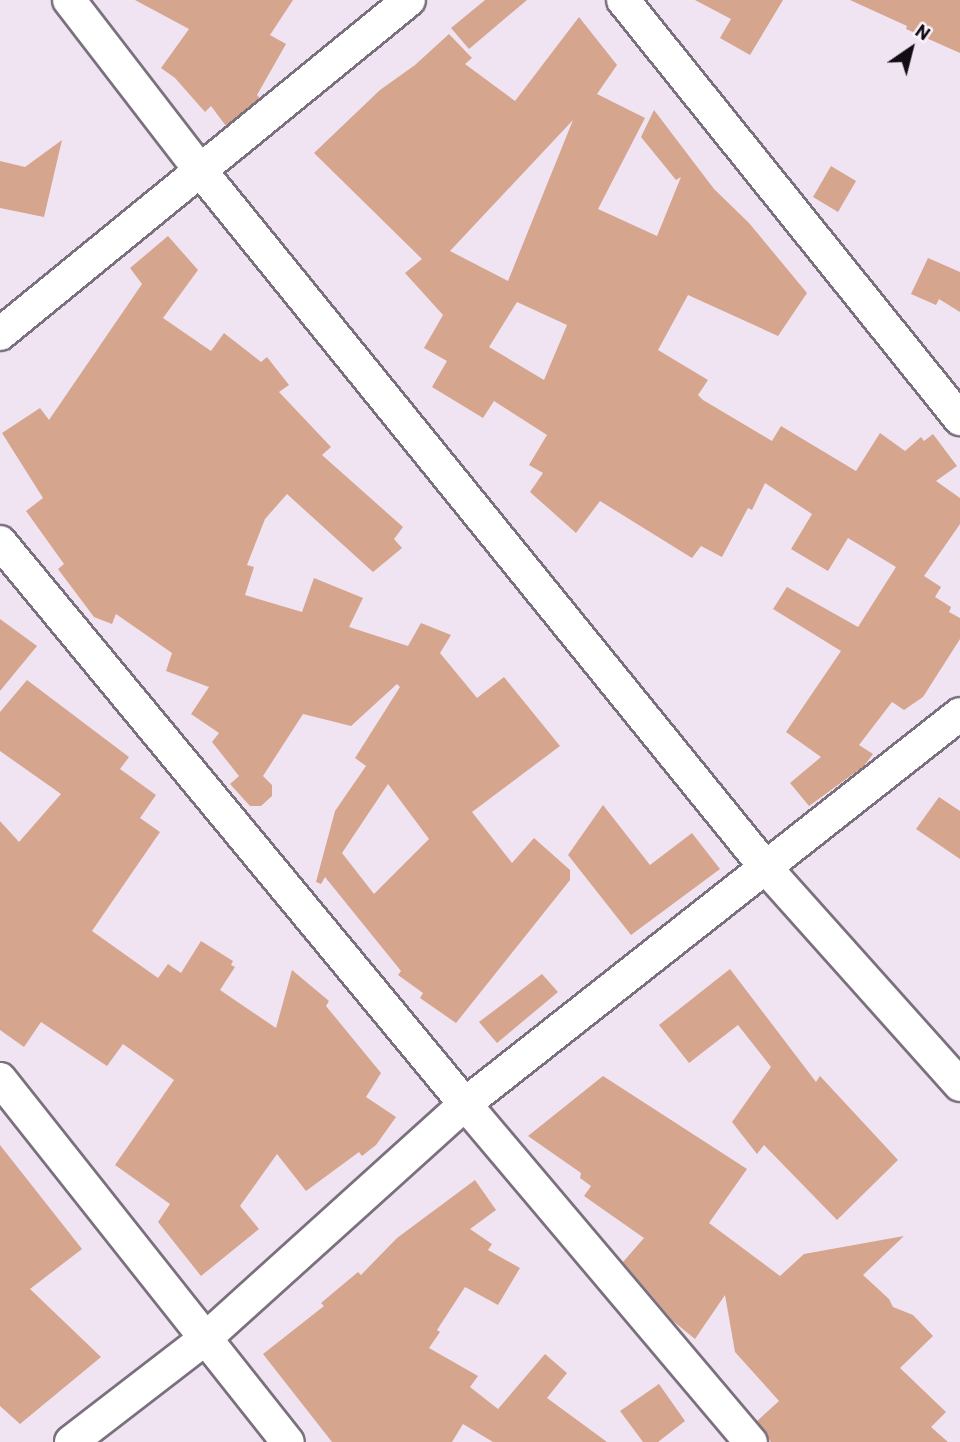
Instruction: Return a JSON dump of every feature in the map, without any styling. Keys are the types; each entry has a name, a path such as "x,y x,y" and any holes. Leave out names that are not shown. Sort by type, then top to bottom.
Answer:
{"street":[{"path":"69,0 200,170 766,868 960,1084"},
{"path":"0,334 409,0"},
{"path":"623,0 960,419"},
{"path":"0,542 464,1104 751,1442"},
{"path":"71,1442 206,1338 464,1104 960,714"},
{"path":"0,1079 288,1442"}],"building":[{"path":"135,0 293,0 270,35 286,44 257,95 260,98 226,126 211,106 205,112 175,78 161,68 189,29"},
{"path":"485,0 527,0 469,49 451,28"},
{"path":"695,0 783,0 750,55 720,38 731,19"},
{"path":"850,0 960,0 960,53 906,29 907,26"},
{"path":"579,17 617,65 597,94 645,118 598,209 657,236 681,177 676,180 641,137 654,110 714,189 749,223 807,293 778,336 688,295 658,350 708,380 698,395 703,400 772,441 781,426 856,471 880,433 905,451 921,437 924,441 933,434 957,466 936,481 960,498 960,524 924,576 941,587 935,597 951,607 949,612 960,618 960,639 923,697 904,710 892,702 859,745 873,754 864,766 809,806 790,783 821,757 786,732 841,651 773,609 787,587 858,627 896,567 848,538 828,571 791,549 812,514 765,483 752,510 748,508 722,557 701,546 692,558 600,501 576,533 530,492 543,473 529,465 547,435 494,401 483,418 432,387 447,361 424,348 443,315 405,273 422,259 314,153 380,90 415,65 449,34 472,58 465,64 515,101","holes":["573,120 508,281 450,251","517,302 567,325 544,380 489,347"]},
{"path":"62,140 44,217 0,208 0,161 25,167"},
{"path":"831,166 856,181 838,212 813,197"},
{"path":"168,236 198,270 163,318 211,351 224,333 261,362 267,357 289,385 279,392 331,447 322,455 403,527 394,539 402,548 373,572 287,494 265,519 247,565 254,567 245,595 302,612 314,578 363,598 349,627 408,646 421,623 451,635 440,653 477,698 504,677 560,746 472,812 512,863 534,838 570,870 570,880 456,1023 420,998 423,993 398,975 401,971 325,877 321,884 316,882 335,811 366,766 355,758 400,687 397,684 351,726 303,714 263,776 272,785 272,796 261,806 250,806 230,784 239,776 212,742 219,733 191,714 209,687 166,671 172,653 116,614 112,624 94,617 58,569 64,564 26,511 43,498 2,433 40,408 49,420 142,284 130,268","holes":["388,784 429,839 374,894 342,853"]},
{"path":"928,258 960,272 960,312 939,299 936,305 911,294"},
{"path":"0,619 37,646 0,691"},
{"path":"27,680 129,757 120,769 156,795 140,818 160,832 92,931 158,978 168,964 181,973 201,941 233,961 231,965 235,967 220,990 276,1028 292,970 329,1001 326,1006 381,1073 366,1097 396,1117 376,1145 362,1156 359,1152 306,1191 277,1154 240,1206 259,1229 201,1276 158,1222 170,1204 115,1165 174,1080 123,1044 107,1066 41,1022 24,1047 0,1030 0,821 19,842 61,794 0,751 0,712"},
{"path":"939,797 960,811 960,859 916,829"},
{"path":"603,805 650,865 692,833 720,869 631,935 568,855"},
{"path":"730,969 816,1082 820,1076 898,1160 837,1220 764,1145 757,1154 732,1122 771,1067 738,1025 689,1063 659,1025"},
{"path":"542,974 558,992 497,1043 479,1022"},
{"path":"603,1076 747,1169 709,1223 780,1276 804,1254 904,1236 863,1275 889,1299 893,1307 913,1315 933,1336 900,1368 946,1412 931,1427 948,1442 771,1442 757,1421 779,1401 735,1352 725,1295 695,1339 673,1321 623,1262 644,1238 584,1196 591,1186 580,1178 581,1173 528,1136"},
{"path":"0,1145 82,1249 30,1289 101,1357 20,1424 0,1406"},
{"path":"475,1180 496,1210 470,1229 492,1244 488,1250 520,1268 498,1305 465,1287 437,1330 440,1332 429,1348 478,1376 470,1387 498,1409 545,1354 567,1373 547,1398 607,1442 493,1442 463,1424 452,1442 332,1442 263,1354 324,1306 321,1303 358,1272 361,1275 397,1238"},
{"path":"659,1384 685,1421 658,1442 643,1442 620,1411"}]}
